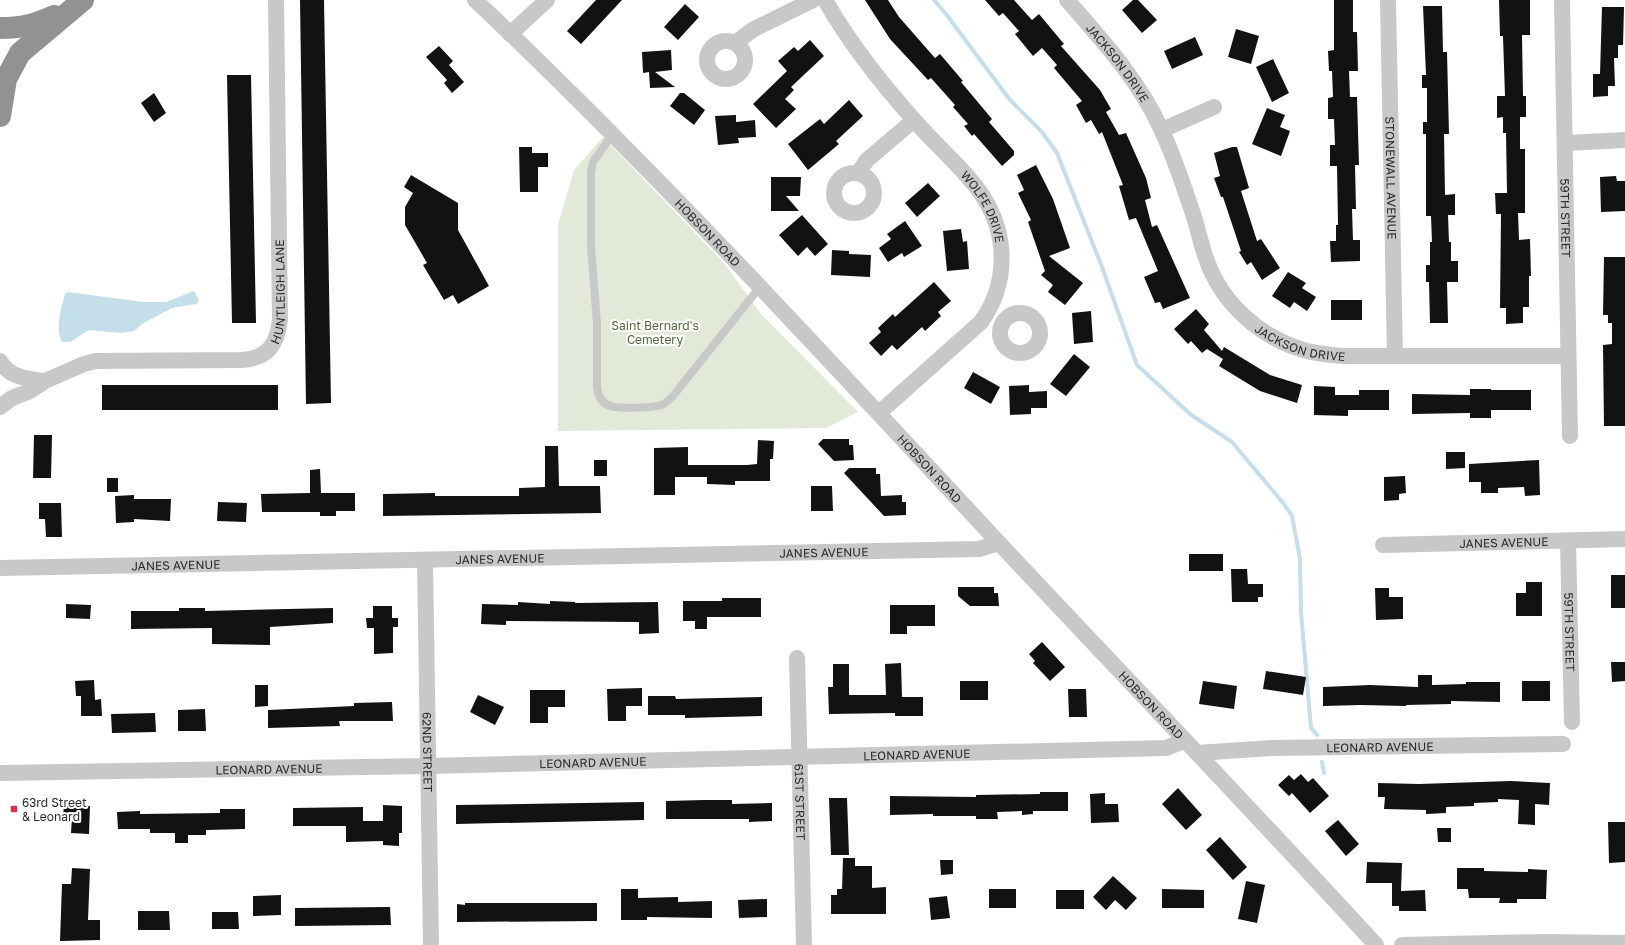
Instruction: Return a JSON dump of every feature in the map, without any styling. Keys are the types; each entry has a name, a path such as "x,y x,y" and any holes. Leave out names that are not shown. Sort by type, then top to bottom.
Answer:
{"highway":[{"path":"0,28 20,28 35,25 81,2"},
{"path":"0,116 6,79 20,53 81,2"}],"street":[{"name":"HUNTLEIGH LANE","path":"0,408 12,398 28,392 45,381 84,364 96,361 248,360 263,355 272,347 278,335 280,320 276,0"},
{"name":"HOBSON ROAD","path":"475,0 679,202 879,413 1184,741 1261,819 1376,945"},
{"path":"510,34 547,0"},
{"path":"735,43 754,29 813,0"},
{"name":"WOLFE DRIVE","path":"825,0 844,33 858,53 914,120 983,197 997,226 1002,248 1000,282 989,310 981,322 879,413"},
{"name":"JACKSON DRIVE","path":"1067,0 1130,76 1148,102 1162,130 1214,278 1228,299 1244,316 1268,334 1307,351 1343,356 1568,356"},
{"name":"STONEWALL AVENUE","path":"1388,0 1395,356"},
{"name":"59TH STREET","path":"1562,0 1570,436"},
{"path":"1162,130 1214,107"},
{"path":"858,173 867,160 914,120"},
{"path":"1565,143 1625,140"},
{"path":"989,310 1004,322"},
{"path":"0,361 10,372 21,378 45,381"},
{"name":"JANES AVENUE","path":"1383,545 1625,539"},
{"name":"59TH STREET","path":"1568,541 1572,722"},
{"name":"JANES AVENUE","path":"0,568 979,548 999,543"},
{"name":"62ND STREET","path":"425,560 431,945"},
{"name":"61ST STREET","path":"797,658 804,945"},
{"name":"LEONARD AVENUE","path":"0,773 428,766 1166,748 1184,741"},
{"name":"LEONARD AVENUE","path":"1197,753 1272,748 1564,744"},
{"path":"1402,945 1542,942 1625,943"}],"lane":[{"path":"612,135 593,162 591,172 591,246 596,323 597,387 598,395 604,402 611,406 655,407 665,404 759,288"}],"green space":[{"name":"Saint Bernard's Cemetery","path":"603,137 724,263 761,314 858,412 826,428 558,431 558,225 574,170"}],"water":[{"path":"194,291 199,300 196,304 172,308 142,324 134,331 120,333 89,330 70,342 62,342 60,337 60,312 65,294 68,292 143,302 166,302"}],"building":[{"path":"300,0 324,0 331,403 306,404"},
{"path":"596,0 622,0 581,44 567,31"},
{"path":"865,0 888,0 899,17 935,58 940,54 963,81 961,82 992,119 989,122 1014,151 1014,155 1002,166 974,134 972,136 964,126 968,124 953,107 955,105 931,78 928,80 890,39"},
{"path":"985,0 1014,0 1032,20 1039,14 1064,44 1061,46 1100,90 1111,109 1106,112 1119,135 1126,133 1146,178 1151,198 1145,200 1152,227 1157,225 1190,298 1163,309 1160,302 1155,303 1144,277 1158,271 1136,218 1129,220 1119,186 1123,185 1102,132 1099,134 1091,120 1086,123 1076,105 1082,101 1054,68 1057,65 1042,48 1033,56 1015,34 1019,31 1003,13 999,16"},
{"path":"1133,0 1138,0 1157,20 1142,33 1122,10"},
{"path":"1334,0 1353,0 1353,32 1357,32 1358,71 1349,71 1350,97 1357,97 1359,165 1355,165 1356,209 1352,209 1353,240 1360,240 1360,261 1331,262 1330,241 1336,241 1336,225 1338,225 1337,166 1330,166 1330,145 1335,145 1334,119 1328,119 1328,98 1333,97 1332,71 1329,71 1328,51 1334,50"},
{"path":"1499,0 1530,0 1530,35 1522,35 1523,96 1526,96 1526,117 1520,117 1520,149 1525,149 1525,213 1518,213 1519,240 1530,239 1531,276 1529,276 1529,307 1523,307 1523,323 1506,324 1506,308 1500,308 1501,214 1496,214 1495,193 1507,193 1506,133 1503,133 1503,117 1497,118 1497,96 1505,96 1503,36 1500,36"},
{"path":"685,4 699,17 678,40 664,27"},
{"path":"1423,6 1442,6 1443,52 1447,52 1449,134 1444,134 1445,195 1455,194 1455,215 1448,215 1449,242 1451,242 1451,261 1458,261 1458,282 1447,282 1448,323 1430,323 1429,282 1426,282 1426,265 1430,265 1430,242 1432,242 1431,216 1426,216 1426,134 1423,134 1423,122 1427,122 1427,88 1422,88 1422,75 1426,75"},
{"path":"1602,7 1624,7 1623,45 1618,45 1618,58 1614,58 1615,86 1608,86 1608,96 1593,97 1593,74 1600,74"},
{"path":"1236,29 1259,36 1251,64 1228,57"},
{"path":"1195,37 1203,55 1172,69 1164,51"},
{"path":"810,40 824,56 791,87 794,90 785,99 796,109 776,128 753,104 787,71 778,61 794,47 798,51"},
{"path":"439,46 453,61 449,65 464,82 452,93 444,83 447,80 426,57"},
{"path":"671,50 672,70 655,72 675,87 650,88 649,72 643,73 642,52"},
{"path":"1273,59 1289,93 1272,102 1256,67"},
{"path":"227,75 251,75 256,323 232,323"},
{"path":"154,93 166,113 154,122 141,103"},
{"path":"680,93 684,93 705,110 694,125 670,106"},
{"path":"849,100 863,116 836,141 839,144 808,170 788,144 820,119 824,124"},
{"path":"1267,108 1285,115 1280,127 1290,131 1281,156 1252,144"},
{"path":"736,115 736,122 755,120 756,137 738,138 739,143 718,145 715,116"},
{"path":"519,147 532,147 532,153 548,153 548,167 538,167 538,192 520,192"},
{"path":"1232,147 1237,147 1249,188 1241,191 1257,241 1261,239 1280,268 1262,280 1251,262 1247,265 1239,252 1241,251 1223,197 1221,197 1214,178 1220,176 1214,153"},
{"path":"1036,165 1053,199 1070,248 1049,256 1083,283 1065,305 1048,292 1053,285 1041,275 1045,271 1028,222 1031,220 1018,193 1024,190 1017,175"},
{"path":"411,175 458,203 458,230 489,286 458,304 453,295 444,300 423,265 427,263 405,225 405,207 413,193 404,187"},
{"path":"1616,176 1617,181 1625,181 1625,211 1601,212 1600,177"},
{"path":"771,177 801,177 800,196 786,196 799,211 771,211"},
{"path":"928,183 940,196 917,217 905,203"},
{"path":"802,215 828,244 815,256 807,247 798,256 779,235"},
{"path":"905,221 922,246 904,257 902,253 888,262 879,248 891,239 887,234"},
{"path":"961,229 963,242 967,241 969,269 947,271 943,231"},
{"path":"832,250 849,251 849,254 871,255 870,277 831,275"},
{"path":"1604,257 1625,257 1625,426 1604,426 1603,345 1612,344 1612,323 1608,323 1608,315 1603,315"},
{"path":"1288,272 1306,283 1302,288 1316,297 1307,311 1294,302 1290,308 1272,296"},
{"path":"934,282 951,301 938,312 941,316 925,331 922,327 897,350 892,345 881,356 869,343 881,332 878,328 893,314 895,317"},
{"path":"1331,300 1362,300 1362,320 1331,320"},
{"path":"1196,309 1209,324 1204,330 1222,351 1224,347 1270,375 1302,385 1297,403 1260,391 1219,366 1223,359 1207,349 1202,353 1191,341 1188,344 1174,329"},
{"path":"1091,311 1093,342 1074,344 1072,313"},
{"path":"1074,354 1090,367 1066,396 1050,384"},
{"path":"973,372 1000,387 991,404 964,388"},
{"path":"102,385 278,385 278,410 102,410"},
{"path":"1029,385 1029,392 1047,391 1047,408 1031,408 1031,414 1010,415 1009,386"},
{"path":"1314,386 1335,387 1335,395 1359,395 1359,390 1389,390 1389,410 1348,410 1348,416 1314,415"},
{"path":"1470,389 1531,390 1531,410 1491,410 1491,418 1470,418 1470,413 1412,414 1412,394 1470,395"},
{"path":"34,435 52,435 51,478 33,478"},
{"path":"823,439 849,439 849,445 853,445 854,460 834,461 818,444"},
{"path":"758,440 774,441 773,459 770,459 770,481 735,481 735,485 707,484 707,477 675,477 675,495 654,495 654,448 688,447 688,465 747,465 757,464"},
{"path":"545,446 558,446 559,486 600,486 601,513 383,516 383,494 435,493 435,496 519,496 519,488 545,487"},
{"path":"1446,452 1465,452 1465,468 1446,469"},
{"path":"594,460 607,460 607,476 594,476"},
{"path":"1539,460 1540,495 1525,496 1524,487 1498,488 1498,493 1481,493 1481,482 1469,482 1469,464"},
{"path":"849,468 876,468 876,474 880,474 881,496 902,495 902,502 906,502 906,515 884,516 844,473"},
{"path":"320,469 321,493 355,493 355,511 336,511 336,516 320,516 320,512 262,512 261,494 310,493 310,470"},
{"path":"1405,476 1406,493 1399,494 1399,500 1384,501 1384,477"},
{"path":"107,478 118,478 118,492 107,492"},
{"path":"811,486 832,486 833,511 811,511"},
{"path":"134,495 134,499 171,499 170,521 134,519 134,522 116,523 115,496"},
{"path":"218,502 247,503 246,522 217,521"},
{"path":"39,503 61,503 62,537 46,537 45,519 39,519"},
{"path":"1189,554 1223,554 1223,571 1189,571"},
{"path":"1231,569 1247,569 1248,584 1263,584 1263,597 1258,597 1258,602 1232,602"},
{"path":"1611,575 1625,575 1625,608 1611,608"},
{"path":"1526,582 1542,582 1542,616 1516,616 1516,593 1526,593"},
{"path":"958,587 994,587 994,593 998,593 999,606 970,606 958,596"},
{"path":"1375,588 1389,588 1389,597 1403,597 1403,619 1376,620"},
{"path":"722,598 761,598 761,617 707,617 707,629 695,629 695,621 683,621 683,601 722,601"},
{"path":"550,601 575,603 658,602 659,633 639,634 639,622 506,621 506,625 481,624 482,604 518,605 518,602 550,604"},
{"path":"66,604 91,605 90,619 66,618"},
{"path":"890,605 935,605 935,626 907,626 907,634 890,634"},
{"path":"373,606 392,606 392,618 398,618 398,627 393,627 393,653 374,654 374,628 367,628 366,618 373,618"},
{"path":"179,608 205,608 205,611 333,608 333,623 270,627 270,645 212,644 212,628 131,629 131,611 179,611"},
{"path":"1042,642 1065,667 1050,681 1033,663 1035,661 1029,654"},
{"path":"1611,662 1625,662 1625,681 1612,682"},
{"path":"901,663 902,697 923,697 923,716 895,716 895,713 829,714 828,687 833,687 833,664 849,664 849,695 886,695 885,664"},
{"path":"1266,671 1306,677 1303,695 1263,689"},
{"path":"1418,675 1432,675 1432,685 1466,684 1466,682 1500,682 1500,702 1451,701 1451,704 1406,706 1323,706 1323,687 1370,685 1418,687"},
{"path":"94,680 95,700 101,699 102,716 81,716 81,696 76,696 75,681"},
{"path":"960,681 988,681 988,700 960,700"},
{"path":"1203,681 1237,686 1234,709 1199,704"},
{"path":"1522,681 1550,681 1550,701 1522,701"},
{"path":"255,685 268,685 268,706 255,707"},
{"path":"642,688 642,706 626,706 626,721 608,721 607,689"},
{"path":"1068,689 1086,689 1087,717 1069,717"},
{"path":"530,690 565,690 565,707 548,707 548,723 530,723"},
{"path":"478,695 504,707 495,725 470,712"},
{"path":"648,696 675,696 676,699 762,697 762,716 685,718 685,715 648,715"},
{"path":"392,702 393,721 339,721 340,726 268,728 268,710 354,706 354,703"},
{"path":"205,709 206,731 178,731 178,710"},
{"path":"155,713 156,732 112,733 111,714"},
{"path":"1301,774 1308,782 1313,778 1329,796 1310,813 1292,793 1289,796 1278,785 1289,775 1294,780"},
{"path":"1511,781 1550,783 1549,805 1535,804 1535,825 1518,824 1519,800 1498,799 1498,802 1474,803 1474,806 1446,807 1446,813 1426,814 1426,810 1384,809 1385,797 1378,797 1378,783 1419,784"},
{"path":"1178,788 1202,815 1186,830 1162,804"},
{"path":"1040,792 1068,792 1068,811 1033,811 1033,814 1022,815 1022,811 997,812 998,819 976,819 976,816 933,816 933,814 890,815 890,796 976,797 976,795 1040,794"},
{"path":"1105,793 1105,804 1118,804 1119,822 1091,823 1090,794"},
{"path":"829,798 847,798 849,855 831,855"},
{"path":"732,800 732,804 772,803 772,821 749,822 749,819 666,819 666,801"},
{"path":"644,802 644,820 456,824 456,805"},
{"path":"64,805 90,806 89,834 71,833 72,817 63,817"},
{"path":"383,805 402,806 402,833 399,833 399,846 383,845 383,841 346,842 346,826 293,826 293,808 363,807 363,821 383,821"},
{"path":"220,809 245,809 245,829 206,830 206,835 188,835 188,843 175,843 175,833 150,833 150,829 118,829 117,812 140,811 140,814 220,813"},
{"path":"1338,820 1359,844 1346,856 1325,831"},
{"path":"1608,822 1625,822 1625,862 1609,863"},
{"path":"1437,828 1451,828 1451,842 1438,842"},
{"path":"1220,837 1247,867 1233,880 1206,850"},
{"path":"843,858 855,858 855,866 872,866 872,888 886,887 886,914 831,914 831,895 837,895 837,889 842,889"},
{"path":"940,860 953,860 953,874 941,875"},
{"path":"1367,862 1402,863 1401,891 1425,890 1426,911 1399,911 1399,906 1392,906 1392,883 1366,883"},
{"path":"72,868 90,869 88,920 100,920 100,940 60,941 62,884 71,884"},
{"path":"1457,868 1484,868 1484,871 1528,872 1528,869 1547,870 1546,899 1517,899 1517,903 1499,903 1500,898 1469,898 1468,889 1457,889"},
{"path":"1113,876 1137,898 1126,910 1115,900 1106,910 1093,897"},
{"path":"1246,881 1265,885 1257,923 1238,919"},
{"path":"621,889 638,889 638,898 678,897 678,902 712,901 712,918 647,917 647,920 621,920"},
{"path":"989,889 1016,889 1016,908 989,908"},
{"path":"1162,889 1204,890 1204,908 1162,908"},
{"path":"1056,890 1084,890 1084,909 1056,909"},
{"path":"281,895 281,915 253,916 253,896"},
{"path":"947,896 950,918 931,920 929,898"},
{"path":"767,899 767,917 739,918 738,900"},
{"path":"465,903 597,903 597,921 457,922 457,904 465,905"},
{"path":"390,907 391,925 295,926 295,908"},
{"path":"138,911 169,911 170,930 138,930"},
{"path":"212,912 238,912 239,929 212,929"}],"waterway":[{"path":"934,0 1010,100 1042,132 1057,153 1102,267 1137,365 1190,414 1232,442 1284,504 1292,516 1300,559 1301,612 1311,728 1317,735"},
{"path":"1322,762 1324,773"}],"place":[{"name":"63rd Street & Leonard","path":"14,809"}]}
